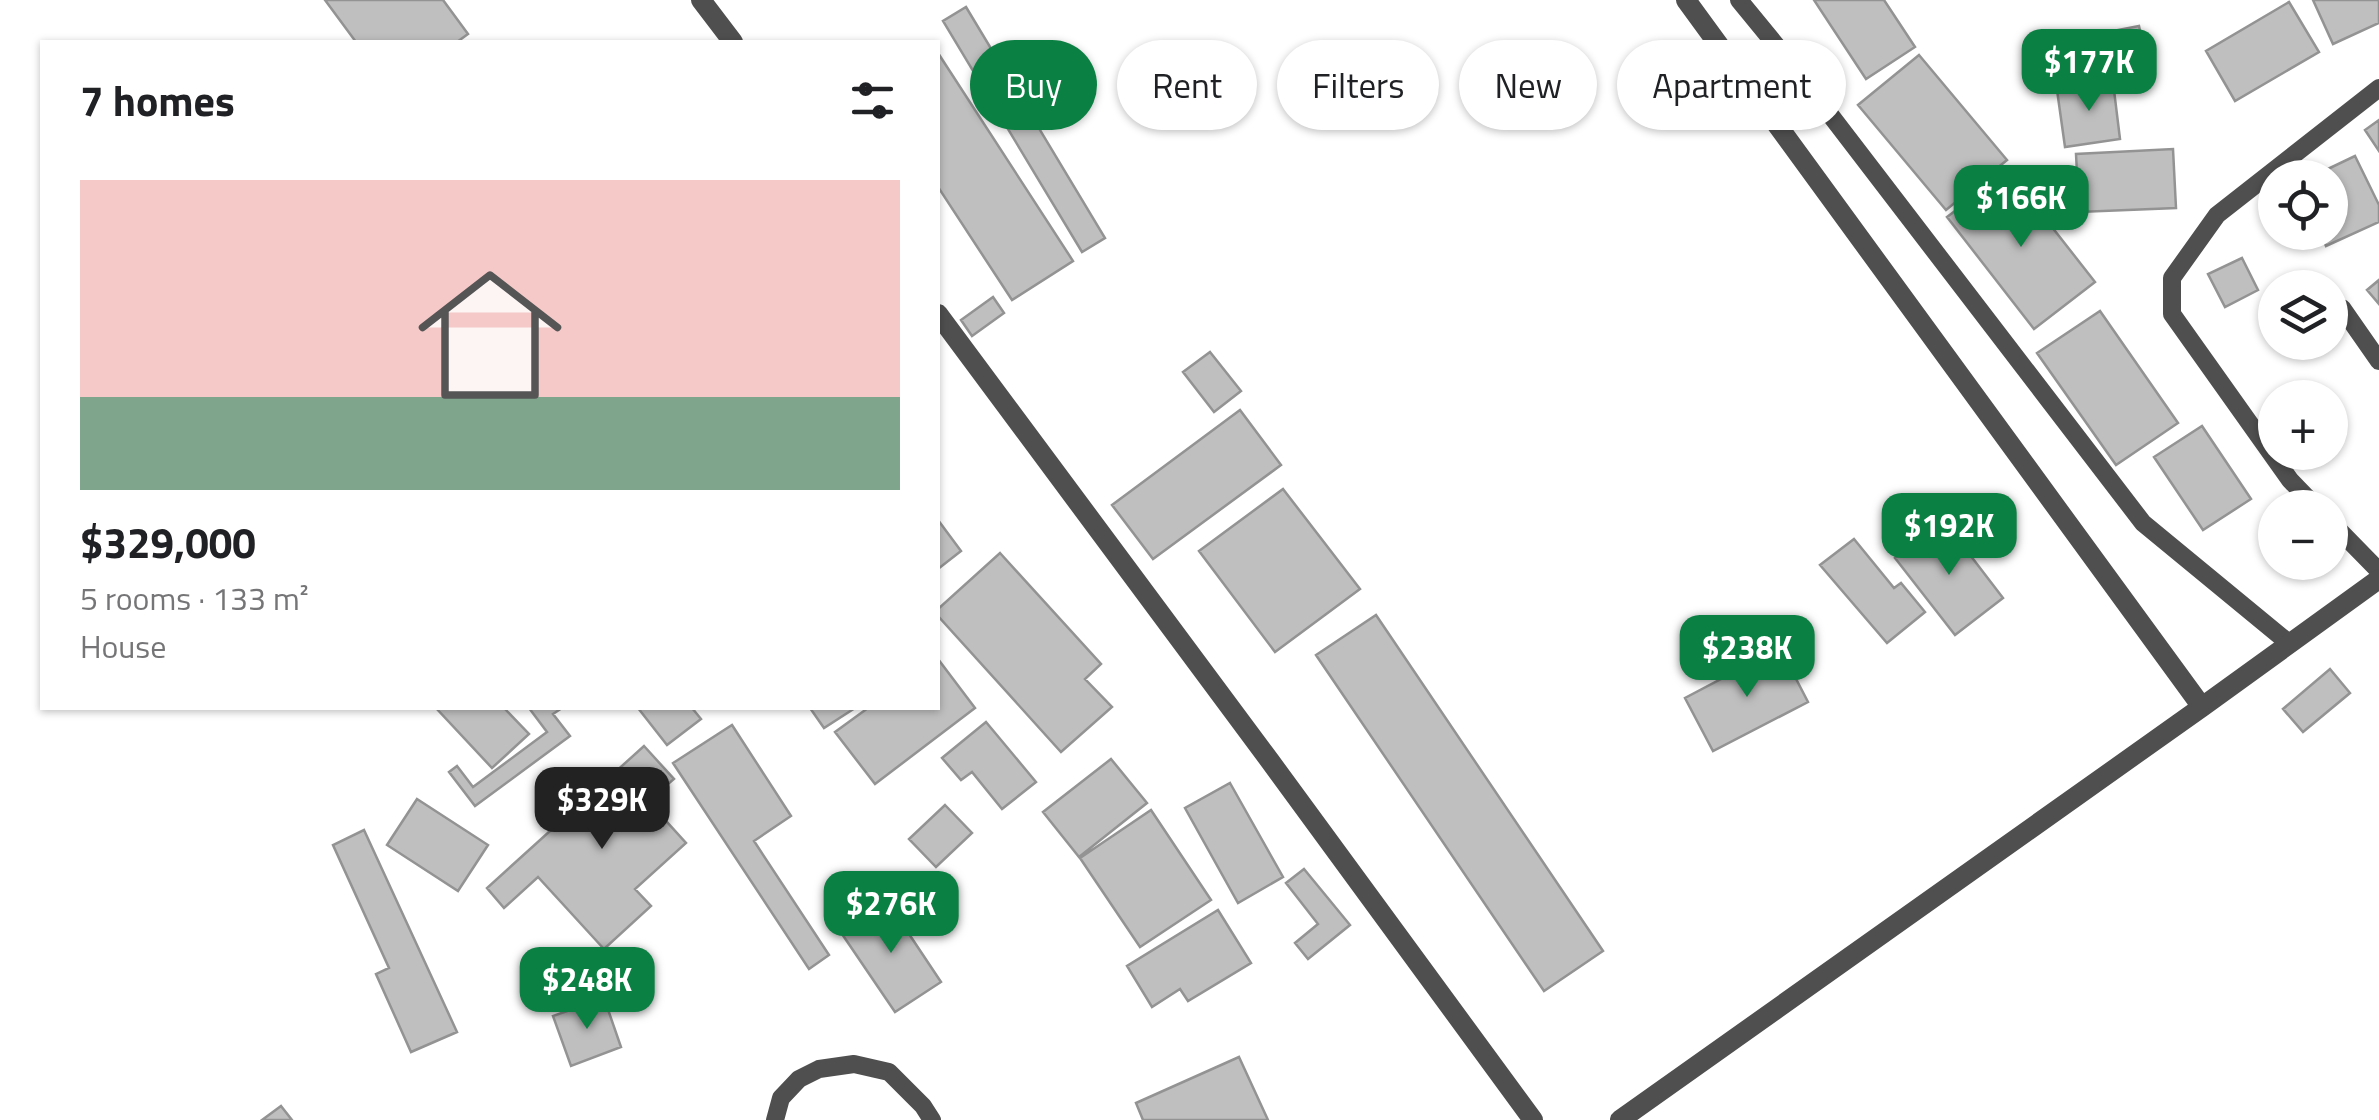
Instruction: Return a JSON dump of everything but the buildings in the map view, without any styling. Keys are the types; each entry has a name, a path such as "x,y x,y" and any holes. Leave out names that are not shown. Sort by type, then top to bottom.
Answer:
{"street":[{"path":"700,0 731,40"},
{"path":"1686,0 2202,708"},
{"path":"940,317 1533,1120"},
{"path":"1620,1120 2202,708 2379,575"}],"lane":[{"path":"1739,0 2143,523 2290,644"},
{"path":"2299,490 2172,314 2172,278 2217,216 2379,88"},
{"path":"2348,316 2379,360"},
{"path":"2348,541 2379,575"},
{"path":"776,1120 780,1098 799,1080 819,1069 854,1064 890,1072 932,1120"}]}
